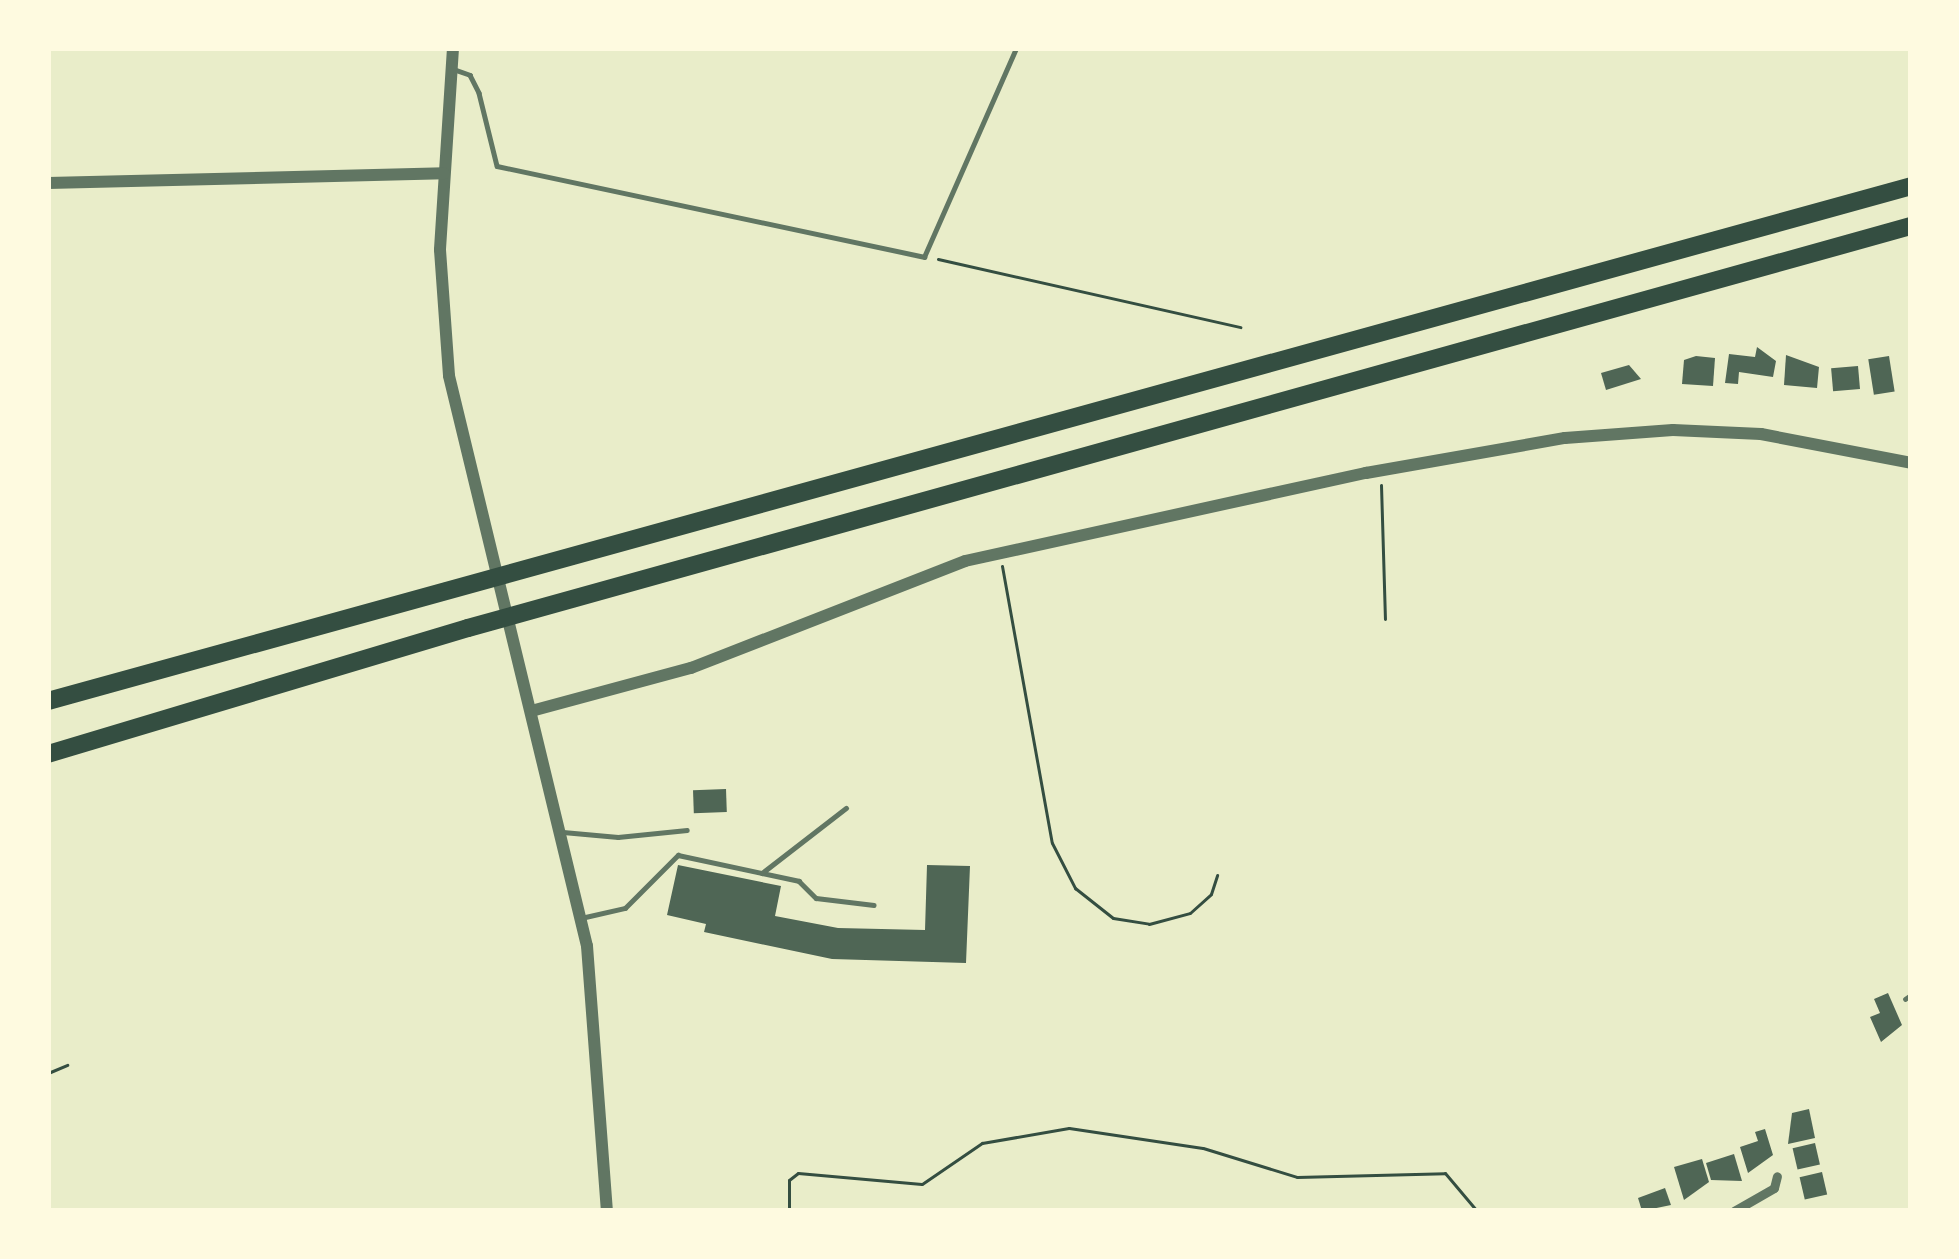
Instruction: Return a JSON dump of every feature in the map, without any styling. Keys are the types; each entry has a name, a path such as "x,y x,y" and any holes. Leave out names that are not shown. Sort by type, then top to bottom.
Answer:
{"highway":[{"path":"48,701 1911,185"},
{"path":"48,754 468,628 1911,226"}],"street":[{"path":"453,48 444,173 449,376 535,710 581,918 602,1067 607,1211"},
{"path":"48,183 444,173"},
{"path":"535,710 691,668 1000,553 1377,472 1565,438 1673,430 1761,434 1911,463"},
{"path":"1734,1211 1778,1186"}],"lane":[{"path":"453,69 470,75 479,93 497,166 924,256 1016,48"},
{"path":"762,873 846,808"},
{"path":"562,832 618,838 687,830"},
{"path":"581,918 625,908 678,855 799,881 816,898 874,905"}],"path":[{"path":"924,256 1240,327"},
{"path":"1377,472 1387,508 1385,619"},
{"path":"1000,553 1052,843 1075,888 1113,918 1149,924 1190,913 1211,894 1216,874"},
{"path":"48,1072 67,1064"},
{"path":"789,1211 789,1180 798,1173 922,1184 982,1143 1069,1128 1203,1148 1297,1177 1445,1173 1477,1211"}],"building":[{"path":"1757,347 1776,361 1773,377 1739,372 1738,384 1725,383 1729,354 1755,357"},
{"path":"1786,355 1819,367 1817,388 1784,385"},
{"path":"1889,356 1895,392 1874,395 1868,359"},
{"path":"1715,358 1713,386 1682,384 1684,360"},
{"path":"1629,365 1641,379 1606,390 1601,373"},
{"path":"1858,366 1860,389 1833,391 1831,368"},
{"path":"726,789 727,812 694,813 693,790"},
{"path":"678,865 781,886 775,916 838,928 925,930 927,865 970,866 966,963 832,959 704,932 706,924 667,915"},
{"path":"1888,993 1902,1025 1881,1042 1870,1017 1880,1013 1874,999"},
{"path":"1809,1109 1815,1138 1788,1144 1792,1113"},
{"path":"1765,1129 1773,1155 1748,1173 1740,1147 1758,1141 1755,1132"},
{"path":"1815,1143 1820,1164 1798,1170 1793,1148"},
{"path":"1734,1154 1742,1181 1711,1180 1706,1163"},
{"path":"1702,1159 1709,1182 1684,1200 1674,1167"},
{"path":"1822,1172 1827,1194 1805,1200 1800,1177"},
{"path":"1665,1188 1671,1205 1642,1211 1638,1198"}]}
